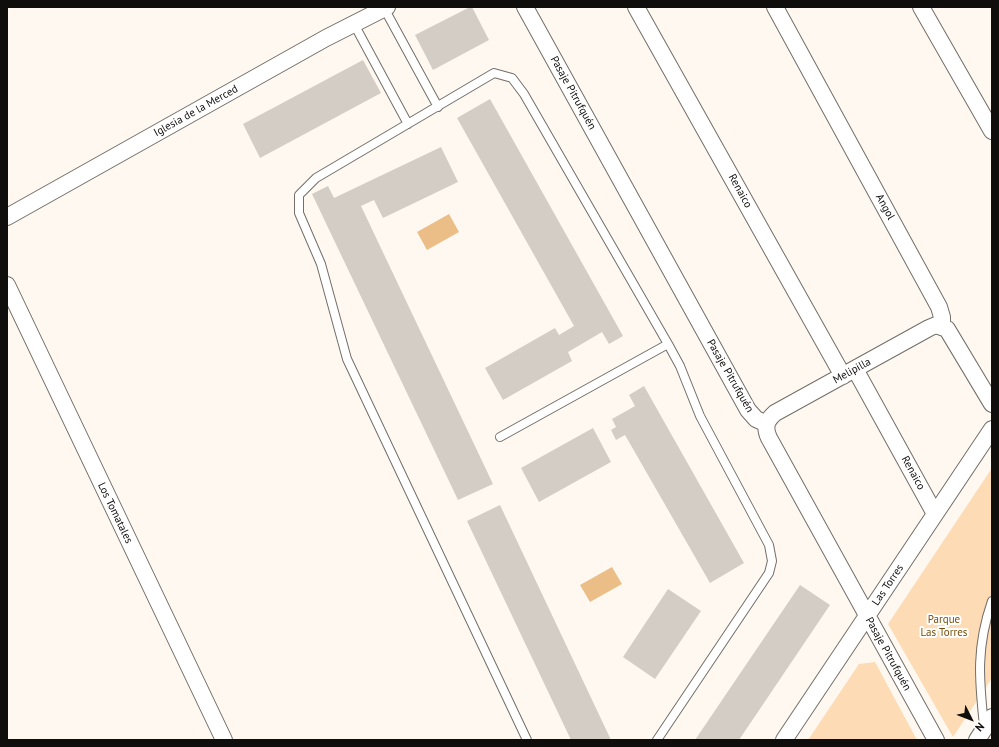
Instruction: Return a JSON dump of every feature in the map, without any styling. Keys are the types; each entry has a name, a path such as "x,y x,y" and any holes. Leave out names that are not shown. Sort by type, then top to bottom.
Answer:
{"street":[{"name":"Pasaje Pitrufquén","path":"525,7 748,410 756,419 766,424 768,438 936,740"},
{"name":"Renaico","path":"636,7 849,372 935,514"},
{"name":"Angol","path":"775,7 939,307 942,317 942,326"},
{"path":"921,7 992,131"},
{"name":"Iglesia de la Merced","path":"7,217 326,38 385,8"},
{"name":"Los Tomatales","path":"7,285 224,740"},
{"name":"Melipilla","path":"766,424 775,414 849,372 929,328 942,326"},
{"path":"942,326 947,329 952,336 992,404"},
{"name":"Las Torres","path":"784,740 992,429"}],"lane":[{"path":"385,8 438,107"},
{"path":"354,24 408,124"},
{"path":"527,740 347,359 321,264 299,212 299,195 316,178 494,73 512,78 524,94 680,366 700,416 769,545 772,561 769,573 657,740"},
{"path":"500,437 668,344"},
{"path":"985,729 979,682 979,663 982,634 992,601"}],"green space":[{"name":"Parque Las Torres","path":"992,468 992,678 953,737 888,624"},
{"path":"875,662 917,740 808,740 859,664"}],"shaded area":[{"path":"449,214 459,232 427,250 417,232"},
{"path":"612,567 622,584 590,602 580,585"}],"building":[{"path":"472,7 489,40 433,70 415,35"},
{"path":"363,60 381,93 260,158 243,124"},
{"path":"490,99 623,336 609,344 602,332 568,352 572,361 503,400 485,368 555,328 559,335 574,326 457,118"},
{"path":"441,147 458,182 383,218 374,200 361,206 493,484 458,500 312,194 328,186 334,198"},
{"path":"644,386 744,563 710,583 625,435 616,440 611,430 616,427 612,419 635,406 629,395"},
{"path":"593,428 611,462 539,502 521,468"},
{"path":"500,505 611,740 571,740 467,521"},
{"path":"800,585 830,605 739,740 695,740"},
{"path":"668,589 701,611 655,679 623,657"}]}
